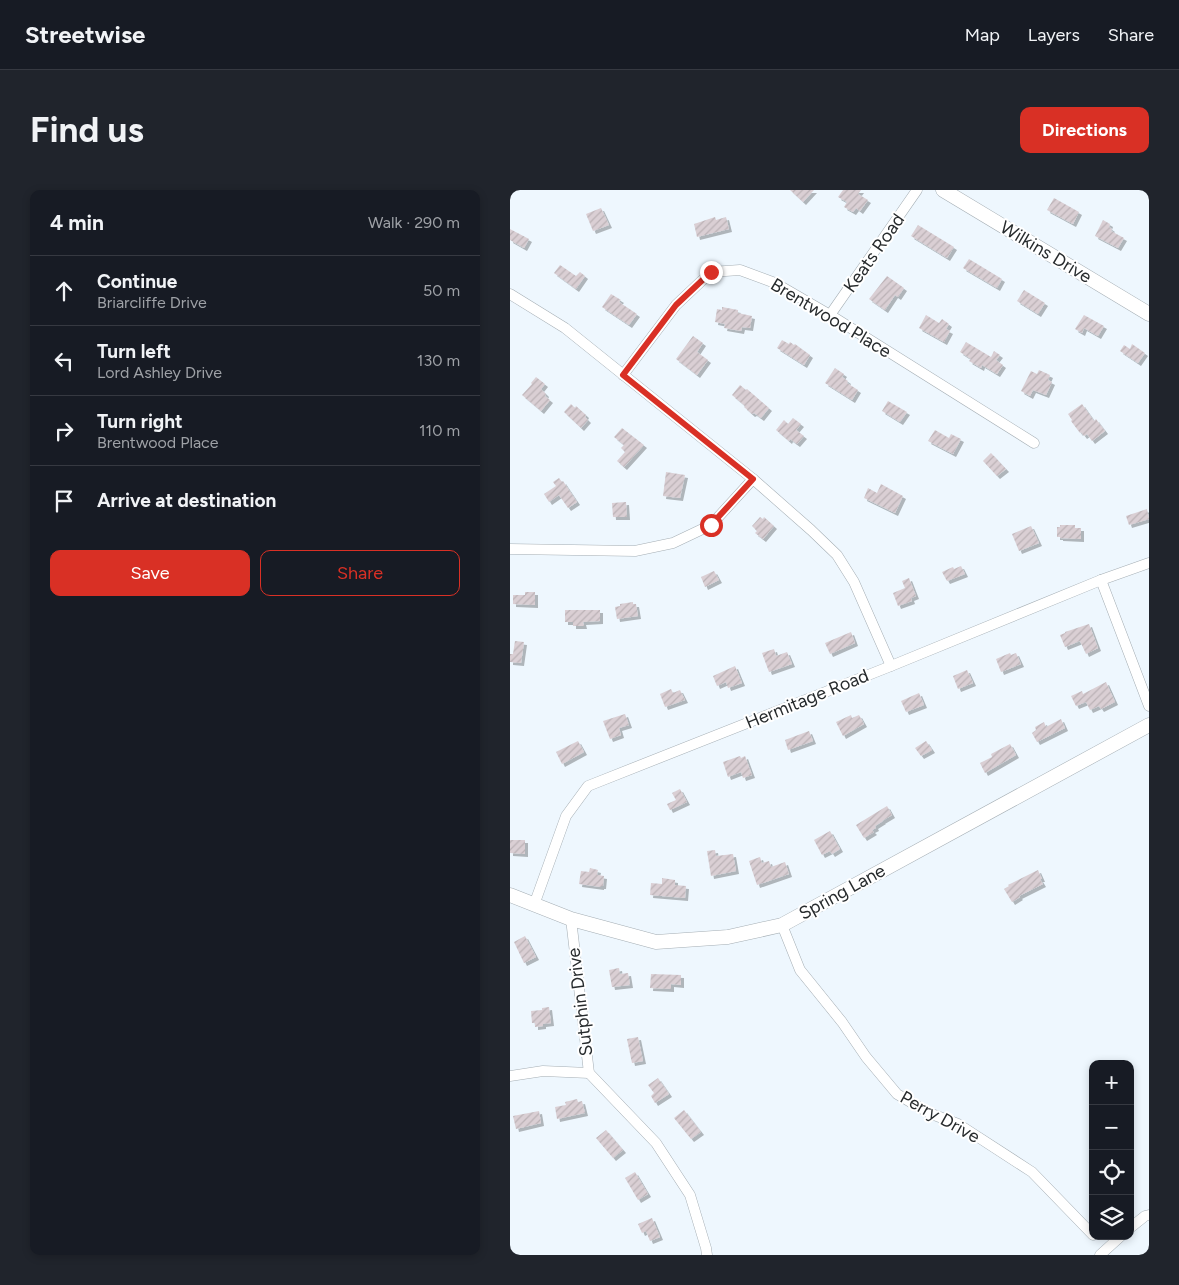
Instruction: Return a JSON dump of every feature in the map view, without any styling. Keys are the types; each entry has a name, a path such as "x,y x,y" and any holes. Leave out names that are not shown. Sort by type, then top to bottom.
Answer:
{"street":[{"name":"Keats Road","path":"830,315 917,190"},
{"name":"Wilkins Drive","path":"943,190 1149,314"},
{"name":"Brentwood Place","path":"623,375 676,305 711,272 740,270 775,283 830,315 1034,443"},
{"path":"510,294 565,328 753,479 837,555 854,582 891,666"},
{"path":"510,549 635,551 673,543 711,525 753,479"},
{"name":"Hermitage Road","path":"534,905 566,816 588,786 1149,562"},
{"path":"1101,580 1149,706"},
{"name":"Spring Lane","path":"510,895 571,920 656,942 728,937 782,925 1149,725"},
{"name":"Sutphin Drive","path":"571,920 589,1073 656,1143 690,1195 707,1255"},
{"name":"Perry Drive","path":"782,925 800,970 842,1022 866,1057 897,1094 929,1113 958,1124 1032,1172 1089,1230"},
{"path":"510,1076 543,1071 589,1073"},
{"path":"1134,1225 1149,1215"},
{"name":"Perry Drive","path":"1097,1240 1103,1252"},
{"path":"1103,1252 1116,1240"}],"building":[{"path":"790,190 814,190 803,202"},
{"path":"843,190 861,190 858,194 868,200 860,211 856,208 853,212 844,207 847,202 838,197"},
{"path":"1054,198 1079,212 1073,224 1047,210"},
{"path":"601,208 609,225 593,231 586,214"},
{"path":"715,217 716,220 726,217 729,229 697,237 694,224"},
{"path":"1103,220 1110,224 1111,231 1124,238 1118,248 1095,236"},
{"path":"918,225 954,247 947,258 911,236"},
{"path":"510,229 529,239 524,248 510,240"},
{"path":"969,259 1002,279 997,288 963,268"},
{"path":"560,265 576,276 580,272 585,276 576,289 554,273"},
{"path":"887,276 904,288 898,297 895,295 885,310 869,299"},
{"path":"1024,290 1045,303 1038,314 1017,301"},
{"path":"611,294 637,314 629,325 602,307"},
{"path":"722,307 738,310 738,313 752,316 750,328 742,327 741,331 724,328 725,324 715,322 717,309 722,310"},
{"path":"926,315 939,323 942,319 949,324 946,329 950,331 944,342 919,328"},
{"path":"1084,315 1104,326 1098,336 1084,328 1082,333 1075,329"},
{"path":"693,336 703,343 697,352 708,360 697,375 676,359"},
{"path":"782,340 789,344 790,342 795,344 810,355 804,365 777,348"},
{"path":"966,342 991,357 994,351 1000,355 996,360 1003,365 997,374 982,365 981,368 969,361 971,359 960,352"},
{"path":"1132,344 1145,353 1138,363 1120,351 1124,345 1130,349"},
{"path":"835,368 844,374 842,377 848,381 847,383 858,390 852,400 825,383"},
{"path":"1039,370 1050,375 1048,380 1052,382 1046,395 1033,390 1030,396 1021,391 1031,371 1037,374"},
{"path":"536,377 545,384 541,389 550,400 541,411 522,395"},
{"path":"740,385 769,408 761,418 754,413 752,414 732,395"},
{"path":"888,401 907,412 900,422 882,411"},
{"path":"571,404 586,415 585,417 588,420 581,428 564,412"},
{"path":"1082,404 1094,421 1096,419 1105,431 1092,441 1087,434 1084,436 1080,433 1068,414"},
{"path":"793,418 801,424 796,430 804,436 797,444 790,439 789,441 776,430 784,420 788,424"},
{"path":"622,428 644,445 624,467 617,461 625,452 621,448 624,445 614,437"},
{"path":"935,430 949,438 951,434 961,439 953,454 928,441"},
{"path":"991,453 1006,469 997,476 983,461"},
{"path":"666,472 685,475 680,498 663,496"},
{"path":"559,478 577,502 568,508 559,495 549,502 544,494 556,486 553,482"},
{"path":"881,484 903,496 895,513 864,498 868,488 877,493"},
{"path":"626,502 627,517 613,517 612,503"},
{"path":"1147,509 1149,519 1129,525 1126,516"},
{"path":"760,517 763,519 764,517 774,526 763,539 755,533 757,531 752,526"},
{"path":"1060,525 1075,525 1075,528 1081,528 1081,539 1057,537 1057,527 1060,527"},
{"path":"1031,526 1039,543 1019,551 1012,534"},
{"path":"961,566 965,574 947,581 942,572"},
{"path":"714,571 719,580 705,587 701,577"},
{"path":"909,578 916,596 911,598 912,601 898,606 893,593 905,588 902,581"},
{"path":"525,592 535,592 535,605 513,604 513,595 525,595"},
{"path":"633,602 633,604 636,604 638,616 617,619 615,607 620,606 620,604"},
{"path":"565,610 600,610 600,621 583,622 584,626 573,626 573,622 565,622"},
{"path":"1089,624 1098,648 1086,654 1080,641 1065,647 1060,635"},
{"path":"851,632 855,643 830,654 825,643"},
{"path":"515,641 524,642 521,663 510,662 510,654 513,654"},
{"path":"774,649 776,656 787,652 792,664 769,672 762,653"},
{"path":"1010,653 1011,655 1016,653 1021,664 1001,672 996,659"},
{"path":"735,666 742,683 728,688 726,682 717,686 713,676"},
{"path":"967,670 973,683 958,689 953,676"},
{"path":"1106,682 1115,702 1101,709 1099,706 1090,710 1086,702 1076,706 1071,696 1082,691 1083,694"},
{"path":"671,689 673,693 680,690 685,700 665,707 660,694"},
{"path":"919,693 924,705 906,712 901,701"},
{"path":"625,714 629,725 619,728 621,735 610,739 603,721"},
{"path":"851,715 852,718 859,715 864,724 843,736 836,722"},
{"path":"1061,719 1065,728 1037,742 1032,733 1036,730 1035,727 1044,722 1046,727"},
{"path":"809,731 813,741 788,750 785,740"},
{"path":"578,741 584,752 562,764 556,752"},
{"path":"926,741 932,750 921,756 915,748"},
{"path":"1010,744 1016,755 985,773 980,763 992,757 991,754"},
{"path":"740,756 741,758 745,756 752,775 743,778 741,772 728,777 723,762"},
{"path":"680,789 687,802 670,810 667,804 676,800 672,793"},
{"path":"887,806 892,815 875,826 876,828 872,830 874,832 864,838 856,825"},
{"path":"830,831 840,849 832,854 830,851 822,855 814,840"},
{"path":"510,840 525,840 525,854 510,853"},
{"path":"715,850 716,856 733,854 736,871 711,876 707,851"},
{"path":"760,857 762,863 769,861 771,867 785,862 789,874 757,885 749,861"},
{"path":"590,868 598,870 598,875 604,876 603,886 579,884 581,871 589,872"},
{"path":"1038,870 1043,884 1019,896 1012,902 1004,889 1008,885"},
{"path":"662,878 675,880 675,885 686,886 685,898 650,895 651,883 662,884"},
{"path":"525,936 536,957 524,963 514,942"},
{"path":"619,968 620,974 628,973 630,985 612,987 609,970"},
{"path":"651,974 681,975 681,985 671,984 671,989 650,988"},
{"path":"549,1007 551,1023 535,1027 535,1023 532,1023 531,1011"},
{"path":"638,1037 643,1061 632,1063 627,1039"},
{"path":"658,1078 669,1094 655,1103 651,1096 654,1093 648,1085"},
{"path":"577,1099 578,1102 582,1101 585,1113 557,1119 555,1107 566,1105 565,1102"},
{"path":"684,1110 701,1132 691,1139 674,1118"},
{"path":"539,1111 541,1123 516,1129 513,1116"},
{"path":"606,1130 623,1150 613,1158 596,1138"},
{"path":"635,1172 648,1194 638,1200 625,1178"},
{"path":"652,1218 660,1237 650,1241 646,1231 642,1233 638,1224"}],"route":[{"path":"711,272 676,305 623,375 753,479 711,525"}]}
